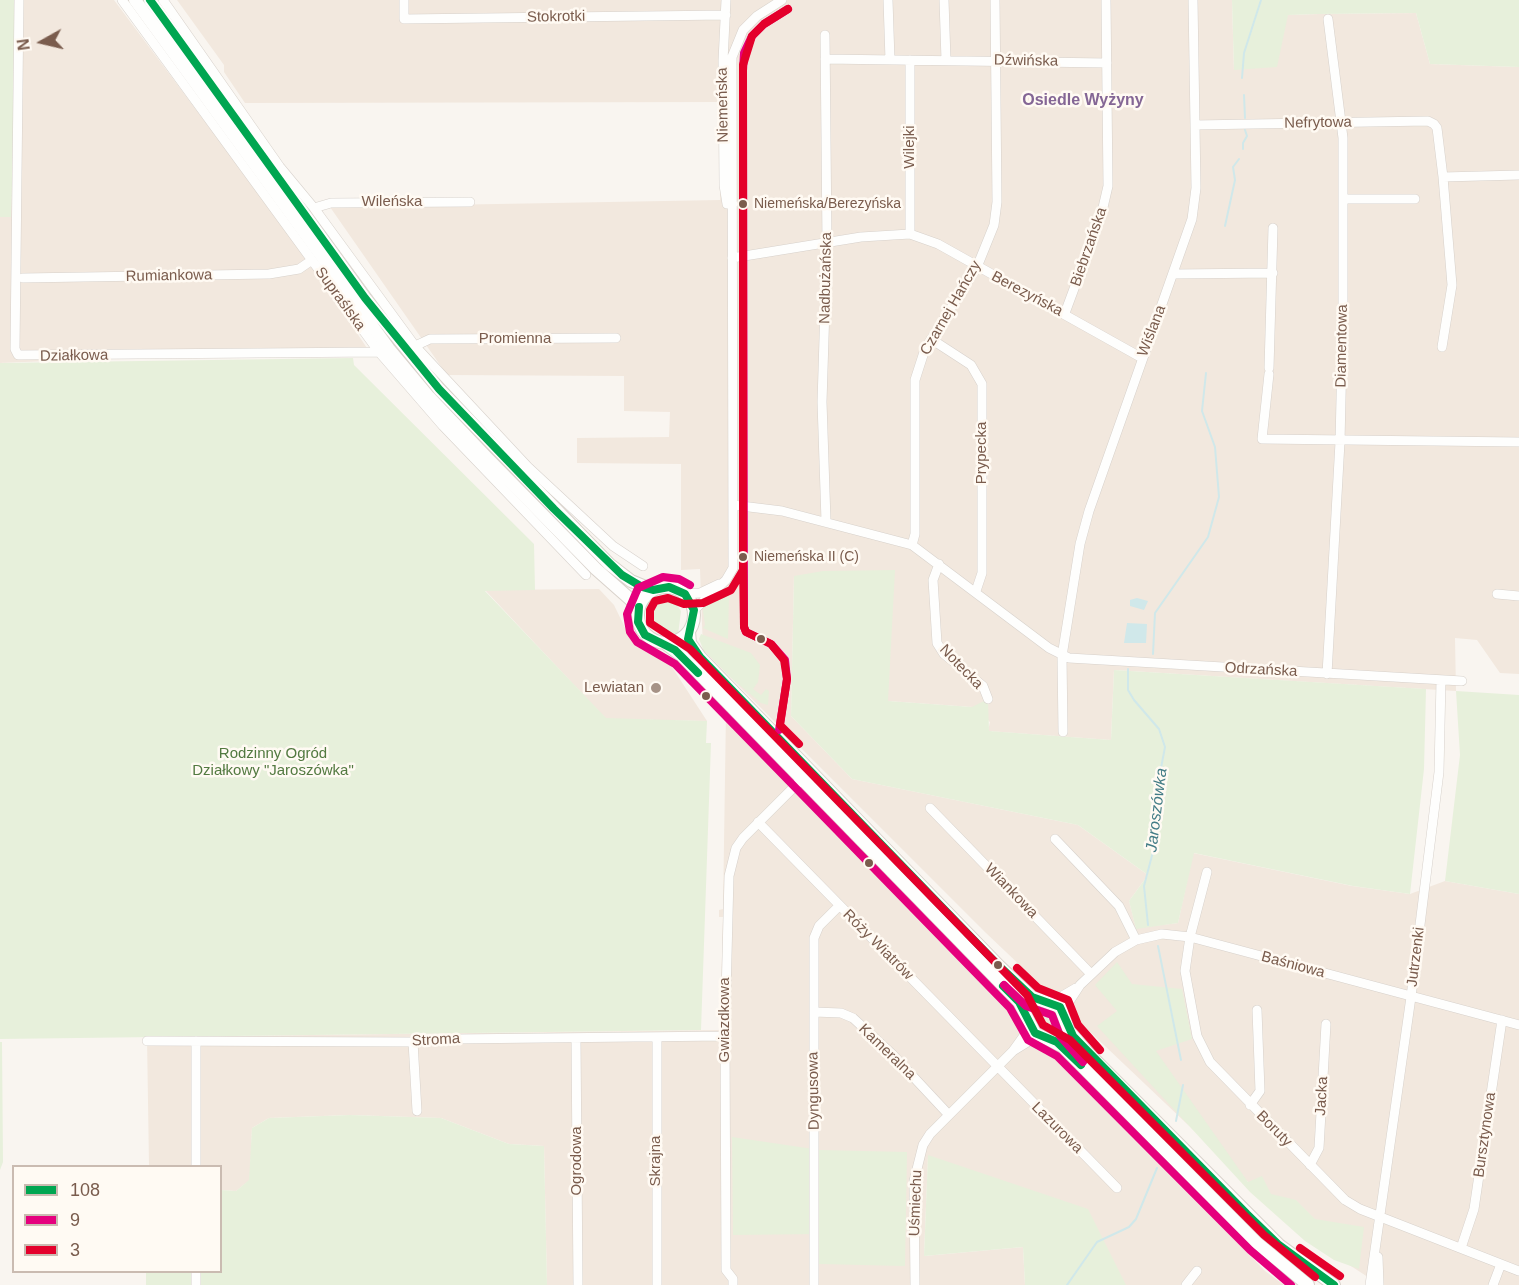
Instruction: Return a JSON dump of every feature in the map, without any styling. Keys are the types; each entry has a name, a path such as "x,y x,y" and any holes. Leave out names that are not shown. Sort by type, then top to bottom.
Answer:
{"main road":[{"path":"135,0 389,349 429,397 486,457 596,569 639,607"},
{"path":"150,0 365,298 439,389 609,564 631,581 653,590"},
{"path":"666,644 680,640 689,632 694,610 685,594 669,587 653,590 646,595 639,607 638,622 645,635 666,644 682,656 1019,1002 1036,1030 1063,1047 1257,1243 1308,1285"},
{"path":"689,632 693,648 729,688 998,965 1032,997 1048,1002 1064,1015 1069,1031 1087,1052 1247,1214 1297,1259 1334,1285"},
{"path":"1036,1030 1032,1010 1048,1002"},
{"path":"1036,1030 1061,1031 1064,1015"}],"street":[{"name":"Działkowa","path":"19,0 15,349 18,356 379,352"},
{"name":"Supraślska","path":"122,0 162,51 379,352 443,426 586,575"},
{"name":"Supraślska","path":"163,0 280,167 314,208 415,346 528,467 613,546 643,566"},
{"name":"Stokrotki","path":"404,0 404,19 726,15"},
{"name":"Niemeńska","path":"726,0 723,61 724,186 727,204 732,204"},
{"name":"Niemeńska","path":"694,610 724,582 733,568 734,50 738,37 748,24 782,0"},
{"path":"888,0 890,60"},
{"path":"944,0 946,60"},
{"name":"Czarnej Hańczy","path":"912,544 915,534 915,380 920,362 931,339 976,267 994,225 997,202 995,0"},
{"name":"Biebrzańska","path":"1065,313 1101,216 1108,186 1106,0"},
{"name":"Wiślana","path":"1062,656 1080,544 1089,511 1192,219 1196,188 1193,0"},
{"name":"Diamentowa","path":"1327,674 1340,442 1343,199 1342,123 1328,19"},
{"name":"Nadbużańska","path":"825,34 827,243 822,402 825,521"},
{"name":"Dźwińska","path":"825,59 1107,63"},
{"name":"Wilejki","path":"910,60 910,234"},
{"name":"Nefrytowa","path":"1195,125 1428,121 1437,128 1443,177"},
{"path":"1442,346 1452,285 1443,177 1519,175"},
{"path":"1343,199 1415,199"},
{"name":"Wileńska","path":"314,208 331,203 470,202"},
{"path":"1273,228 1269,371 1262,439 1340,442 1519,442"},
{"name":"Berezyńska","path":"732,258 891,233 910,234 938,244 1142,358"},
{"name":"Rumiankowa","path":"23,278 270,274 299,269 312,260"},
{"path":"1174,274 1272,273"},
{"name":"Promienna","path":"415,346 430,339 616,338"},
{"name":"Prypecka","path":"931,339 971,365 982,384 982,573 976,591"},
{"name":"Odrzańska","path":"733,505 765,507 912,544 1062,656 1078,659 1462,681"},
{"name":"Notecka","path":"939,564 933,580 937,643 944,654 983,686 988,699"},
{"path":"685,594 700,593 724,582"},
{"path":"1497,594 1519,596"},
{"path":"1062,656 1063,732"},
{"name":"Jutrzenki","path":"1370,1285 1412,997 1439,772 1441,680"},
{"name":"Gwiazdkowa","path":"733,1285 733,1279 726,1270 725,1036 729,876 736,848 758,822 801,780"},
{"name":"Wiankowa","path":"930,808 1091,974"},
{"name":"Róży Wiatrów","path":"758,822 997,1067"},
{"path":"1055,839 1119,906 1136,940"},
{"name":"Boruty","path":"1207,872 1190,937 1185,971 1197,1036 1210,1062 1345,1200 1380,1217 1519,1271"},
{"name":"Dyngusowa","path":"814,1285 814,938 819,926 839,906"},
{"name":"Baśniowa","path":"1064,1015 1080,985 1115,952 1136,940 1162,934 1190,937 1519,1025"},
{"name":"Baśniowa","path":"1048,1002 1080,985"},
{"path":"1250,1105 1260,1091 1257,1010"},
{"name":"Kameralna","path":"814,1012 841,1013 853,1018 892,1054 949,1115"},
{"name":"Bursztynowa","path":"1461,1248 1474,1209 1502,1020"},
{"name":"Jacka","path":"1310,1165 1319,1148 1326,1024"},
{"name":"Uśmiechu","path":"915,1285 915,1171 930,1134 1036,1030"},
{"name":"Stroma","path":"147,1041 412,1042 454,1039 725,1036"},
{"name":"Skrajna","path":"657,1037 657,1285"},
{"name":"Ogrodowa","path":"576,1038 578,1285"},
{"path":"196,1041 196,1165"},
{"path":"412,1042 417,1111"},
{"name":"Lazurowa","path":"997,1067 1117,1188"},
{"name":"Jutrzenki","path":"1378,1233 1379,1285"},
{"path":"1493,1285 1501,1264"},
{"path":"1186,1285 1197,1271"}],"shaded area":[{"path":"18,0 114,0 298,246 367,348 0,363 0,217 11,217"},
{"path":"177,0 1232,0 1234,70 1288,15 1318,14 1416,13 1430,64 1519,67 1519,674 1500,673 1477,640 1455,638 1456,691 1114,670 1111,740 988,731 990,722 972,707 888,701 794,576 791,716 852,779 1078,825 1148,875 1129,901 1136,928 1178,923 1193,853 1352,886 1410,894 1445,881 1519,894 1519,1285 1380,1285 1305,1236 986,933 703,650 700,569 681,570 681,464 577,463 577,438 669,437 670,412 624,411 624,376 447,375 330,207 720,200 721,102 245,103 224,72 224,65"},
{"path":"599,589 614,605 628,634 668,661 707,721 606,719 485,590"},
{"path":"726,711 1265,1271 1284,1285 1125,1285 928,1157 924,1256 1023,1247 1025,1285 547,1285 544,1146 509,1144 441,1118 350,1115 269,1118 252,1128 250,1180 236,1191 222,1190 222,1165 149,1165 147,1037 720,1030 723,917 719,917 719,910 723,909"}],"green space":[{"path":"0,0 18,0 11,217 0,217"},
{"path":"1232,0 1519,0 1519,67 1430,64 1416,13 1318,14 1288,15 1277,67 1234,70"},
{"name":"Rodzinny Ogród Działkowy \"Jaroszówka\"","path":"353,358 354,365 534,544 535,590 485,591 606,718 707,721 706,743 711,743 701,1030 0,1039 0,363"},
{"path":"895,570 888,701 972,707 988,699 989,731 1111,740 1114,670 1426,689 1424,769 1410,894 1353,886 1194,853 1178,923 1136,929 1129,901 1148,875 1078,825 852,779 791,716 794,576 823,571"},
{"path":"722,594 729,594 728,639 703,628 705,625 703,611 708,602"},
{"path":"661,595 673,599 681,611 678,635 661,635 651,623 646,603"},
{"path":"701,634 751,653 760,665 758,682 753,689 761,695 766,689 769,691 768,705 761,703 730,677 703,649 699,639"},
{"path":"1456,691 1519,695 1519,894 1445,881 1460,755"},
{"path":"1117,962 1132,984 1182,989 1192,1039 1156,1051 1248,1182 1262,1176 1271,1194 1296,1200 1315,1219 1364,1227 1359,1269 1334,1260 1305,1241 1250,1192 1097,1026 1117,1011 1095,985"},
{"path":"1046,1008 1054,1011 1057,1019 1054,1027 1046,1030 1038,1027 1035,1019 1038,1011"},
{"path":"0,1042 2,1042 3,1162 0,1170"},
{"path":"350,1115 441,1118 509,1144 544,1146 547,1285 146,1285 146,1273 222,1273 222,1190 236,1191 249,1180 252,1128 269,1118"},
{"path":"732,1137 820,1150 907,1152 905,1266 819,1264 819,1234 733,1235"},
{"path":"928,1155 1088,1209 1126,1285 1025,1285 1023,1247 924,1256"}],"water":[{"path":"1137,598 1148,601 1144,610 1130,606 1130,600"},
{"path":"1127,623 1147,624 1146,643 1124,643"}],"waterway":[{"name":"Jaroszówka","path":"1242,78 1244,53 1261,0"},
{"name":"Jaroszówka","path":"1244,95 1245,118"},
{"name":"Jaroszówka","path":"1243,149 1247,136 1245,130"},
{"name":"Jaroszówka","path":"1225,226 1235,180 1233,167 1239,159"},
{"name":"Jaroszówka","path":"1153,654 1155,613 1208,537 1219,497 1215,447 1202,411 1206,373"},
{"name":"Jaroszówka","path":"1128,669 1128,690 1159,729 1165,747 1154,805 1155,844 1144,886 1148,925"},
{"name":"Jaroszówka","path":"1158,946 1181,1060"},
{"path":"1176,1121 1183,1085"},
{"name":"Jaroszówka","path":"1067,1285 1097,1242 1129,1227 1136,1219 1157,1168"}],"transit line":[{"name":"108","path":"150,0 365,298 439,389 554,509 622,575 642,587 653,590 669,587 685,594 694,610 688,639 700,657 998,965 1032,997 1060,1007 1073,1036 1247,1214 1279,1245 1334,1285"},
{"name":"9","path":"779,730 787,679 785,660 771,644 746,632 744,627 743,71 744,53 752,36 764,24 788,9"},
{"name":"3","path":"788,9 764,24 752,36 743,65 743,570 731,590 703,603 684,604 668,598 655,601 650,610 650,623 690,649 1027,995 1043,1025 1070,1040 1264,1235 1315,1277"},
{"name":"3","path":"743,560 744,627 746,632 771,644 784,660 787,679 780,725 799,744"},
{"name":"9","path":"690,585 679,579 663,577 638,588 627,614 630,632 637,642 675,664 1010,1008 1028,1040 1057,1056 1250,1250 1291,1285"},
{"name":"108","path":"639,607 638,622 645,635 675,650 698,673"},
{"name":"3","path":"1017,968 1038,988 1068,1000 1078,1025 1100,1050"},
{"name":"9","path":"1004,985 1026,1006 1052,1015 1060,1036 1083,1062"},
{"name":"108","path":"1003,986 1019,1002 1035,1033 1057,1042 1081,1065"},
{"name":"3","path":"1300,1248 1340,1276"}],"place":[{"name":"Niemeńska/Berezyńska","path":"743,204"},
{"name":"Niemeńska II (C)","path":"743,557"},
{"name":"Lewiatan","path":"656,688"}],"district":[{"name":"Osiedle Wyżyny","path":"1083,101"}]}
